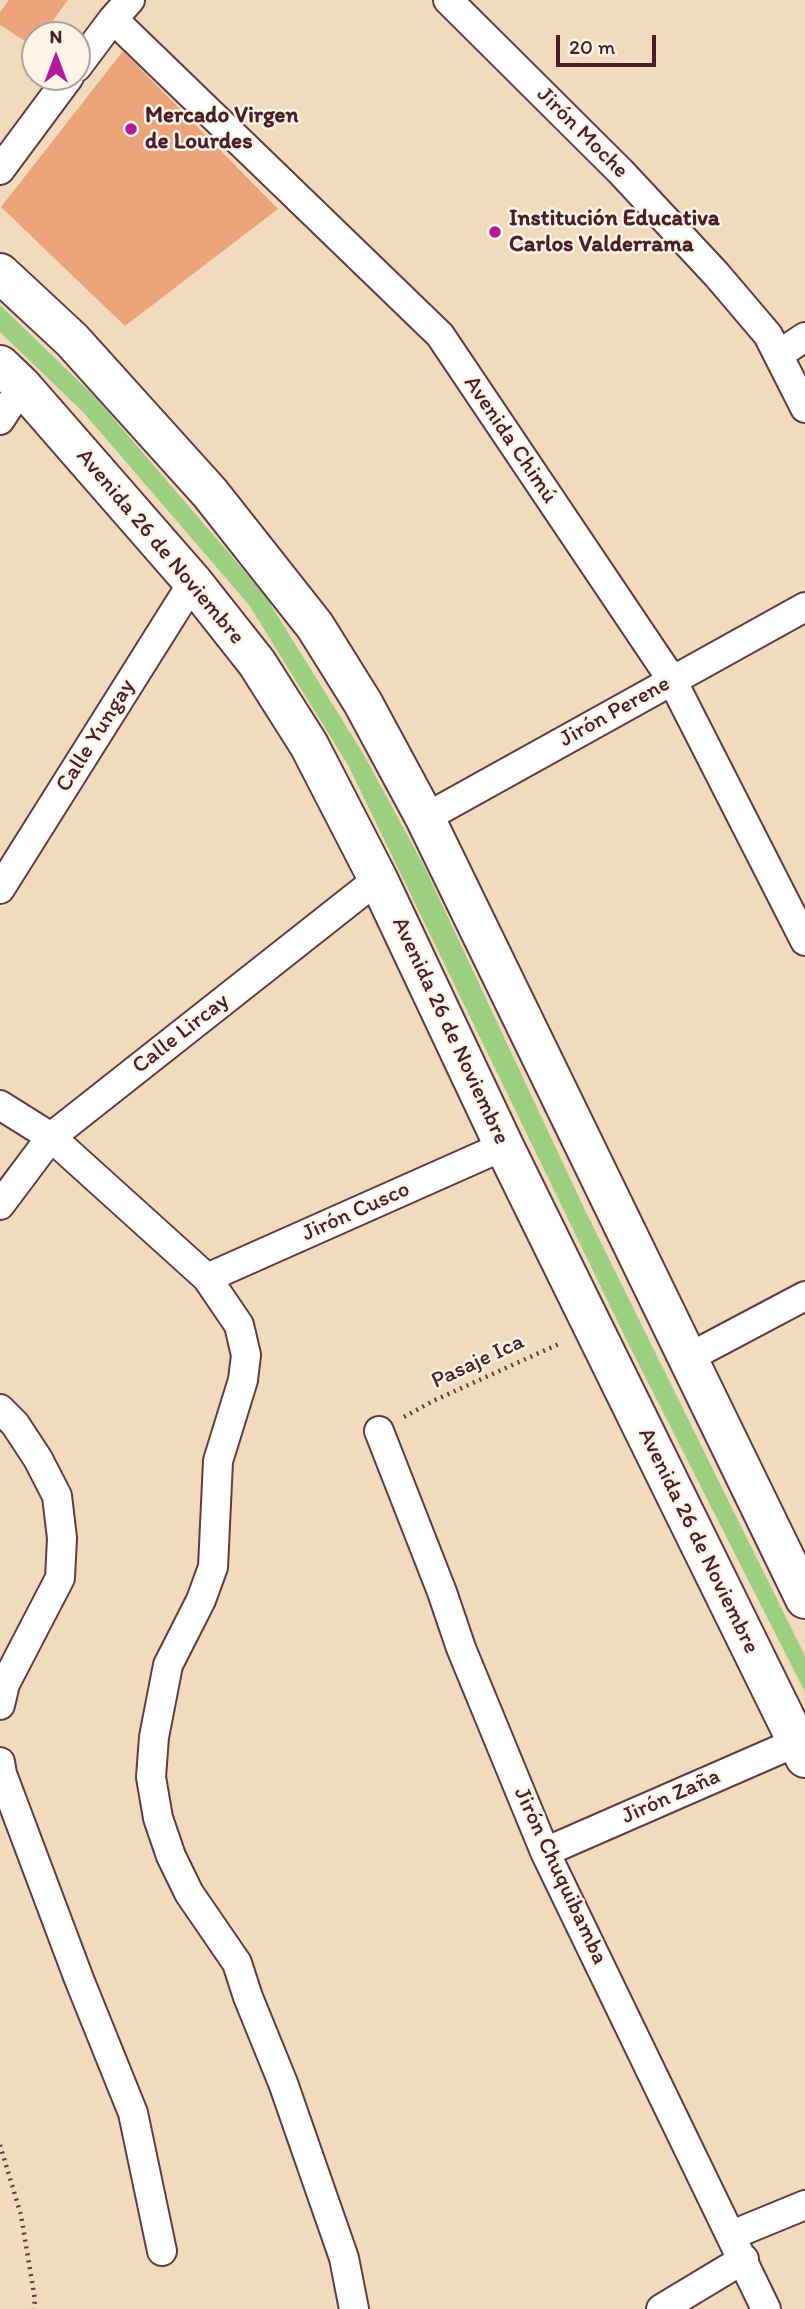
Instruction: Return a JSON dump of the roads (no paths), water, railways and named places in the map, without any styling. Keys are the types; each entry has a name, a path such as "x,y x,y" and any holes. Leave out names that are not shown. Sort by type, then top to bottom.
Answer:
{"main road":[{"path":"0,273 72,340 210,493 315,626 363,703 425,818 805,1599"},
{"name":"Avenida 26 de Noviembre","path":"11,376 193,582 257,663 309,744 379,879 505,1146 801,1750"}],"street":[{"name":"Jirón Moche","path":"448,0 621,172 717,275 768,335 805,408"},
{"path":"91,49 121,9"},
{"name":"Avenida Chimú","path":"121,9 440,335 672,680 795,897 805,941"},
{"path":"0,170 59,91"},
{"path":"778,355 805,337"},
{"path":"0,420 11,376"},
{"name":"Calle Yungay","path":"0,889 193,582"},
{"name":"Jirón Perene","path":"425,818 805,607"},
{"name":"Calle Lircay","path":"0,1205 51,1137 379,879"},
{"path":"0,1105 51,1137 207,1278 239,1325 246,1354 243,1381 218,1461 213,1567 201,1600 168,1665 154,1737 151,1777 159,1818 171,1856 189,1893 237,1963 283,2083 344,2258 354,2309"},
{"name":"Jirón Cusco","path":"207,1278 505,1146"},
{"path":"686,1359 805,1296"},
{"path":"0,1409 15,1424 38,1459 57,1496 62,1538 60,1578 5,1684 0,1705"},
{"name":"Jirón Chuquibamba","path":"379,1431 461,1648 545,1852 766,2309"},
{"name":"Jirón Zaña","path":"545,1852 801,1750"},
{"path":"0,1762 2,1774 79,1979 134,2113 162,2251"},
{"path":"661,2309 738,2247 805,2205"}],"place":[{"name":"Mercado Virgen de Lourdes","path":"131,129"},
{"name":"Institución Educativa Carlos Valderrama","path":"495,232"}]}
